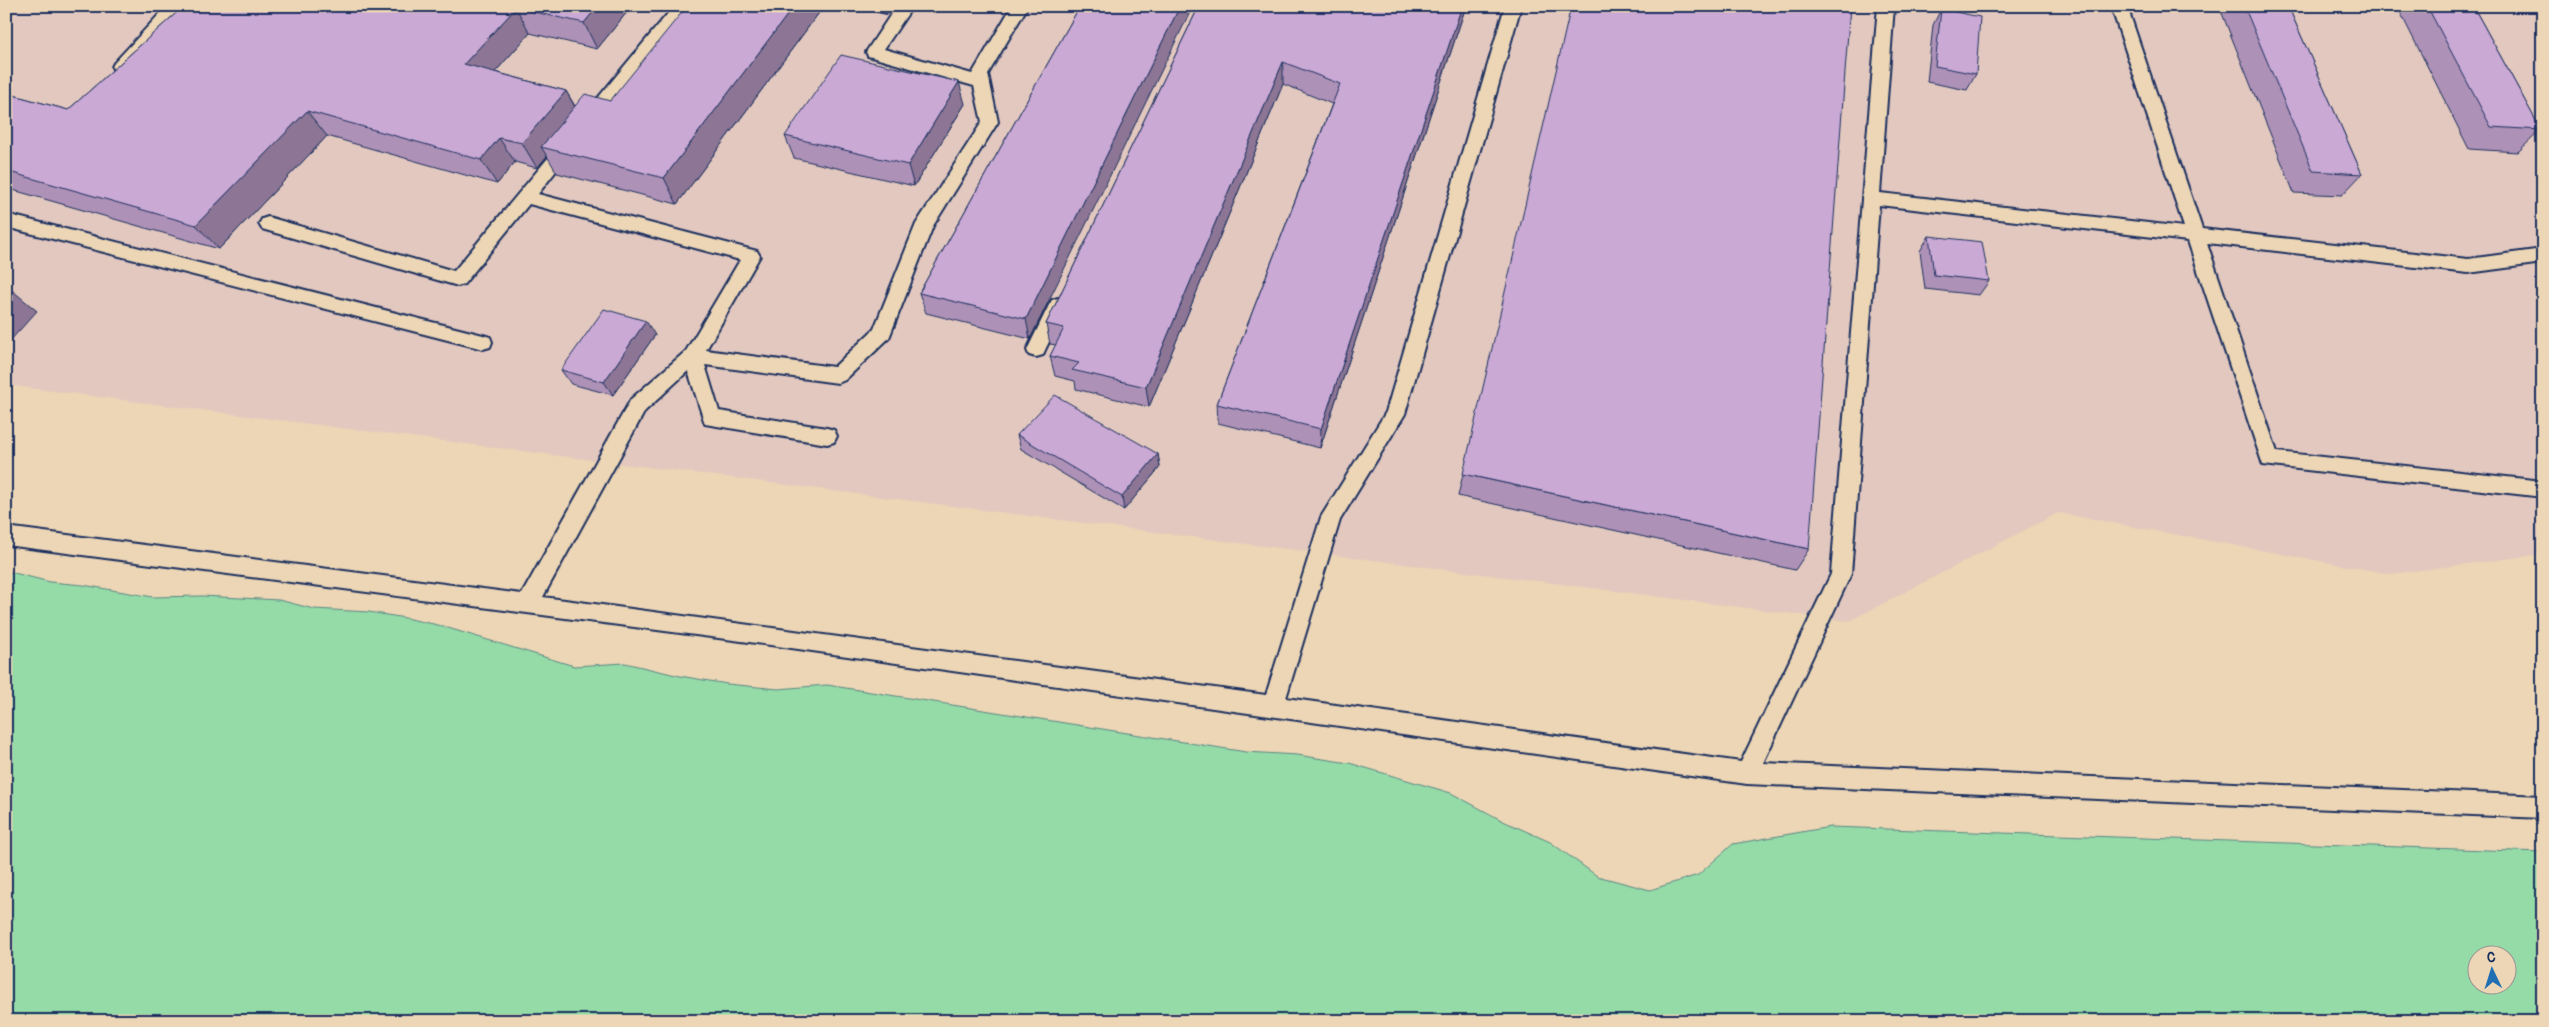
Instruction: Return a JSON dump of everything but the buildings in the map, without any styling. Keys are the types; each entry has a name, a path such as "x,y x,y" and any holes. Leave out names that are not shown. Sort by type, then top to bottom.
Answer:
{"lane":[{"path":"109,78 176,6"},
{"path":"268,224 458,279 684,6"},
{"path":"880,6 901,12 874,52 976,81 1020,6"},
{"path":"1273,707 1331,517 1395,414 1513,6"},
{"path":"1747,773 1841,574 1886,6"},
{"path":"2119,6 2270,459 2543,489"},
{"path":"693,356 838,375 882,333 924,224 990,122 980,74"},
{"path":"526,197 751,256 693,356 638,405 528,604"},
{"path":"1871,198 2468,266 2543,256"},
{"path":"6,220 483,342"},
{"path":"1036,350 1066,289"},
{"path":"693,356 712,418 827,436"},
{"path":"6,536 528,604 1747,773 2543,807"}],"shaded area":[{"path":"6,6 2543,6 2543,554 2391,574 2058,513 1849,621 6,385"}],"green space":[{"path":"6,571 50,582 83,585 153,597 202,596 279,600 314,609 369,612 405,618 438,625 574,666 625,663 680,676 727,684 778,689 827,685 1246,752 1297,755 1349,763 1451,793 1503,821 1550,842 1597,876 1650,890 1698,875 1733,844 1830,827 2543,852 2543,1021 6,1021"}]}
